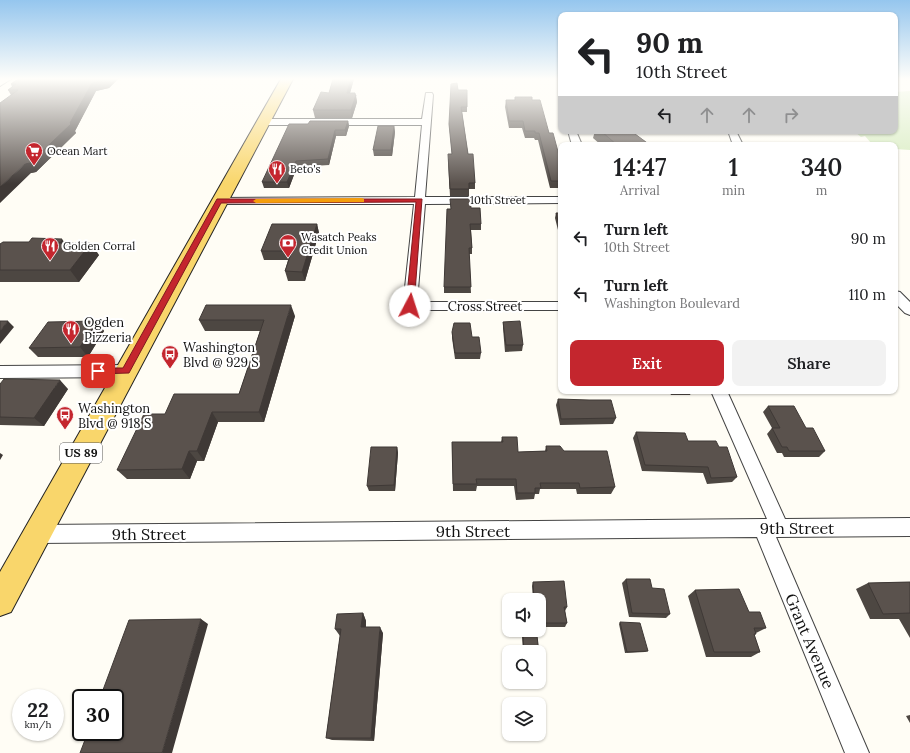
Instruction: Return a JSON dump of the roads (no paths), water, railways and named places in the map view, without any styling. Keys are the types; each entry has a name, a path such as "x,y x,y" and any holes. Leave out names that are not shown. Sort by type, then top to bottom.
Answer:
{"main road":[{"name":"US 89","path":"0,601 268,114"}],"street":[{"path":"419,200 427,114"},
{"path":"264,122 426,122"},
{"name":"Cross Street","path":"419,200 410,306 558,306"},
{"name":"10th Street","path":"219,201 558,200"},
{"path":"898,298 910,310"},
{"path":"0,372 126,371"},
{"name":"Grant Avenue","path":"720,394 857,753"},
{"name":"9th Street","path":"37,534 910,527"}],"place":[{"name":"Ocean Mart","path":"34,166"},
{"name":"Beto's","path":"277,184"},
{"name":"Wasatch Peaks Credit Union","path":"288,258"},
{"name":"Golden Corral","path":"50,261"},
{"name":"Ogden Pizzeria","path":"71,344"},
{"name":"Washington Blvd @ 929 S","path":"170,369"},
{"name":"Washington Blvd @ 918 S","path":"65,430"}]}
